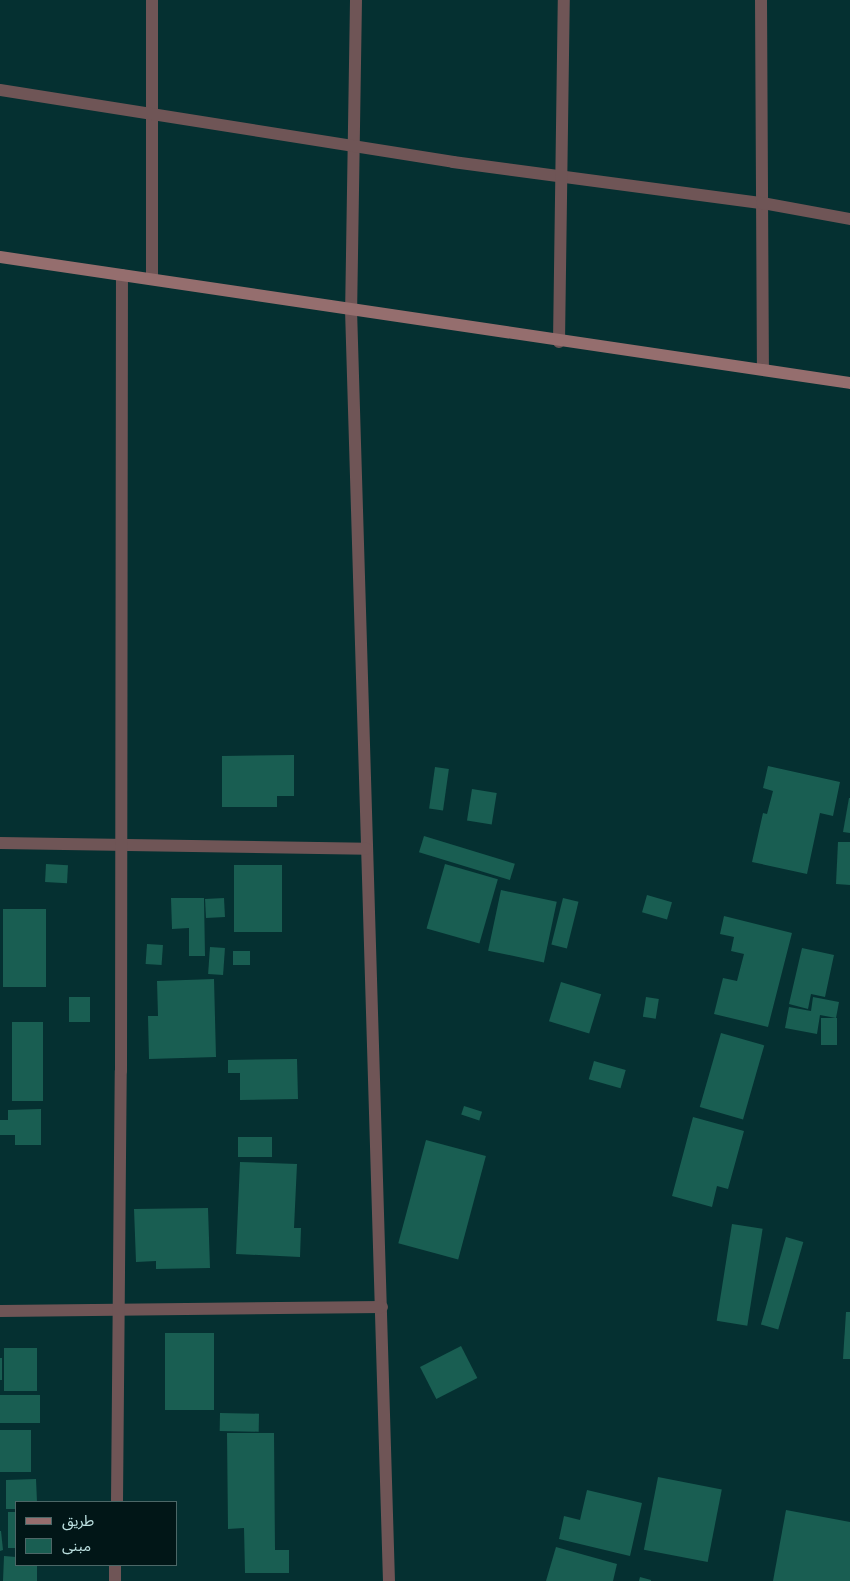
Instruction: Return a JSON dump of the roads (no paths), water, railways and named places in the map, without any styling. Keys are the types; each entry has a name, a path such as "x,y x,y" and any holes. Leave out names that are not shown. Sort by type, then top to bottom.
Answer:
{"street":[{"path":"152,0 154,114 152,279"},
{"path":"356,0 351,309 389,1581"},
{"path":"559,342 564,0"},
{"path":"761,0 763,370"},
{"path":"0,90 562,178 762,203 850,220"},
{"path":"0,258 122,274 559,342 850,382"},
{"path":"117,1501 120,1311 122,274"},
{"path":"0,843 366,849"},
{"path":"0,1311 382,1307"},
{"path":"115,1581 116,1566"}]}
